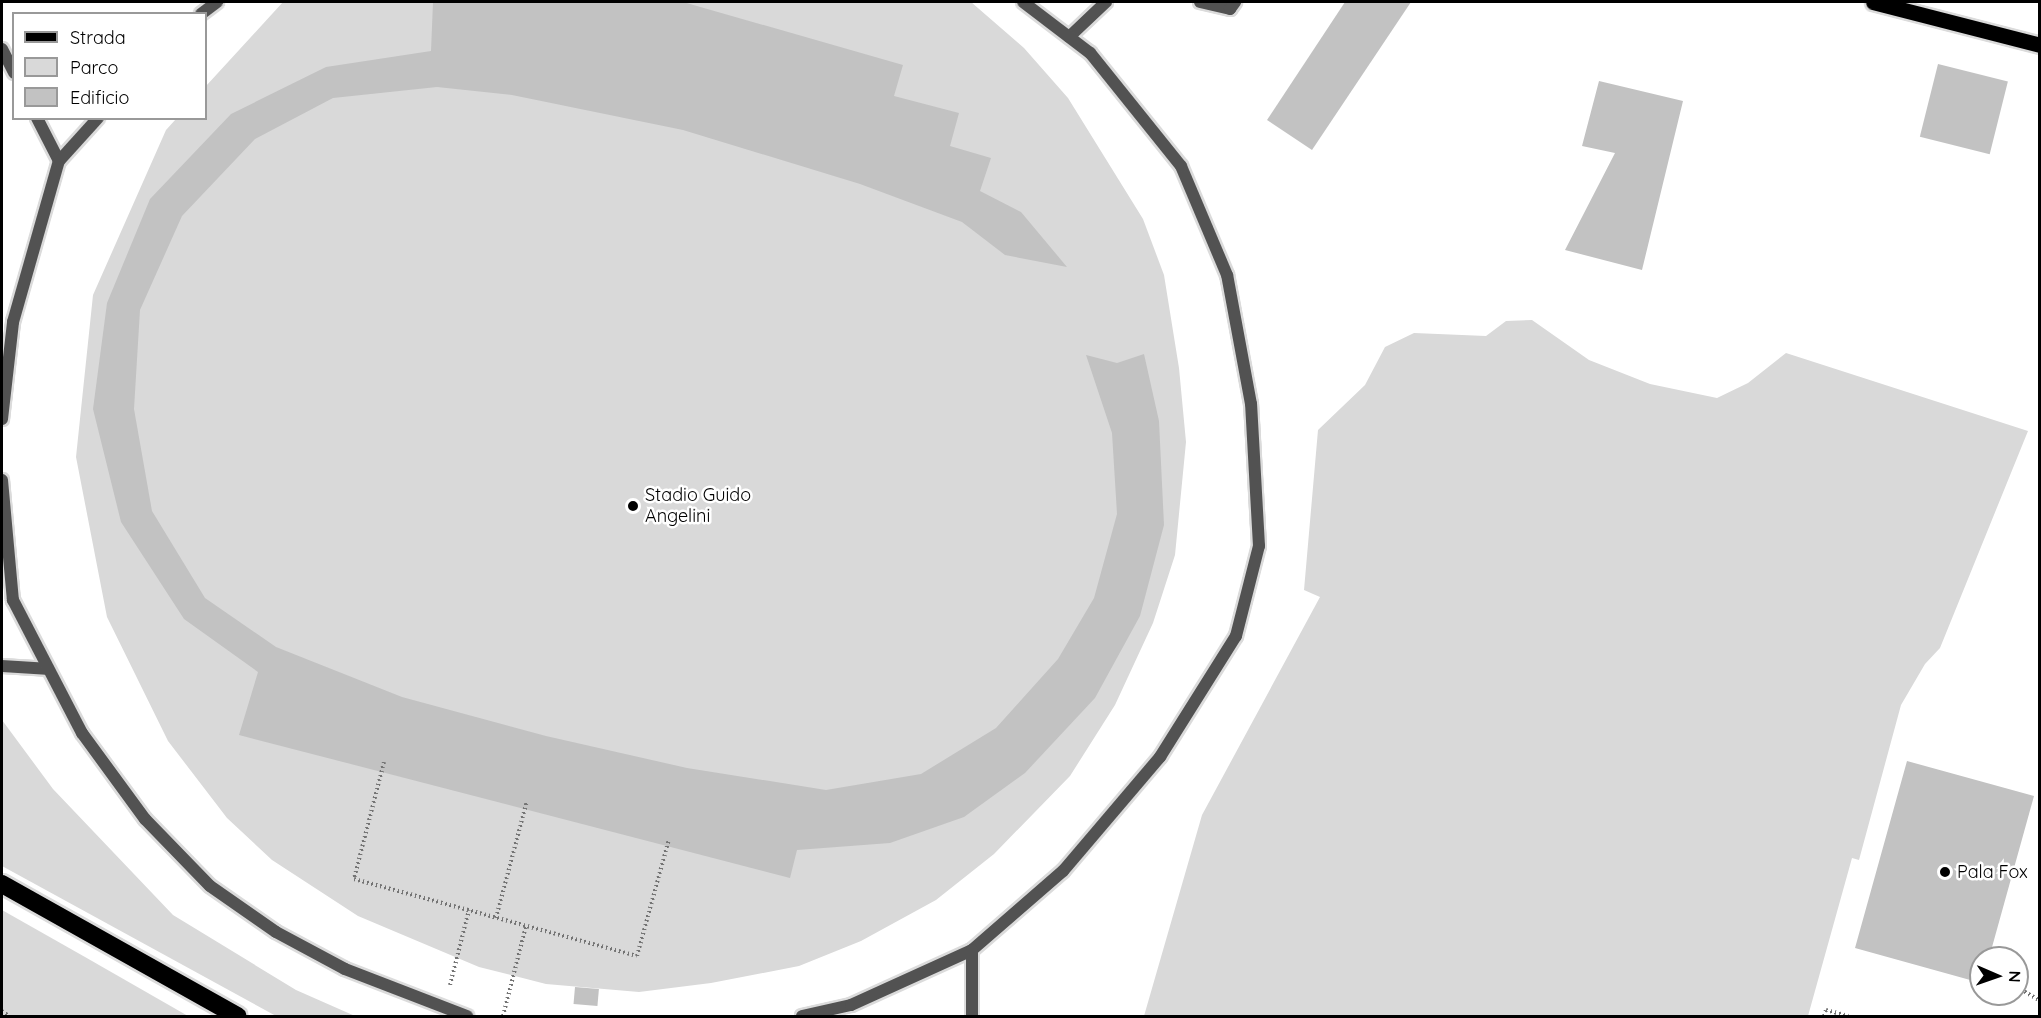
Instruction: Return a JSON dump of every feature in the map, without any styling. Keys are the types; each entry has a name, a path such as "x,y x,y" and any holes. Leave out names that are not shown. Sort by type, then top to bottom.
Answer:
{"highway":[{"path":"2,884 237,1017"}],"main road":[{"path":"1874,2 2040,45"}],"street":[{"path":"204,12 217,2"},
{"path":"802,1017 851,1005 972,950 1063,871 1160,758 1236,636 1260,546 1251,404 1227,275 1181,166 1090,53 1023,2"},
{"path":"1069,37 1106,2"},
{"path":"1200,2 1230,9 1235,2"},
{"path":"2,49 12,69"},
{"path":"38,120 59,161"},
{"path":"2,419 13,322 59,161 96,120"},
{"path":"2,480 13,600 82,733 145,819 210,886 276,932 345,969 467,1017"},
{"path":"2,666 48,669"},
{"path":"972,950 972,1017"}],"path":[{"path":"384,762 354,879 496,918 637,956 669,839"},
{"path":"496,918 527,801"},
{"path":"444,1007 469,910"},
{"path":"503,1017 526,926"},
{"path":"1824,1017 1826,1010 1848,1017"},
{"path":"2,1011 9,1017"}],"green space":[{"name":"Stadio Guido Angelini","path":"283,2 971,2 1024,48 1068,98 1143,219 1164,275 1179,368 1186,442 1175,555 1153,623 1115,705 1070,776 994,854 936,900 861,941 799,966 711,983 639,992 546,984 479,967 358,916 272,860 227,818 168,741 107,617 76,457 93,295 166,130 175,120 207,120 207,85"},
{"path":"1532,320 1589,360 1650,384 1717,398 1748,383 1786,353 2028,431 1940,648 1925,664 1901,705 1859,860 1852,858 1808,1016 1144,1016 1202,815 1320,597 1304,590 1318,430 1365,385 1385,347 1414,333 1486,336 1506,321"},
{"path":"2,720 53,789 173,915 296,990 355,1016 276,1016 2,866"},
{"path":"2,910 85,957 188,1016 2,1016"}],"building":[{"path":"433,2 683,2 903,65 894,96 959,113 950,146 991,158 980,191 1021,212 1067,267 1005,255 962,222 860,184 683,130 512,95 437,87 333,98 255,139 182,216 140,310 134,409 152,511 205,598 276,647 402,697 546,736 687,768 826,790 921,774 996,728 1058,659 1094,598 1117,514 1112,433 1086,355 1117,363 1144,354 1159,421 1164,525 1140,616 1095,698 1025,773 964,817 890,843 797,850 790,878 239,735 258,672 184,619 121,522 93,409 107,303 150,199 231,114 326,67 431,51"},
{"path":"1345,2 1411,2 1312,150 1267,120"},
{"path":"1938,64 2008,81 1990,154 1920,137"},
{"path":"1599,81 1683,101 1642,270 1565,250 1615,153 1582,146"},
{"name":"Pala Fox","path":"1907,761 2034,796 1992,946 1969,946 1969,980 1855,948"},
{"path":"575,987 599,989 597,1006 574,1004"}],"place":[{"name":"Stadio Guido Angelini","path":"633,506"},
{"name":"Pala Fox","path":"1945,872"}]}
